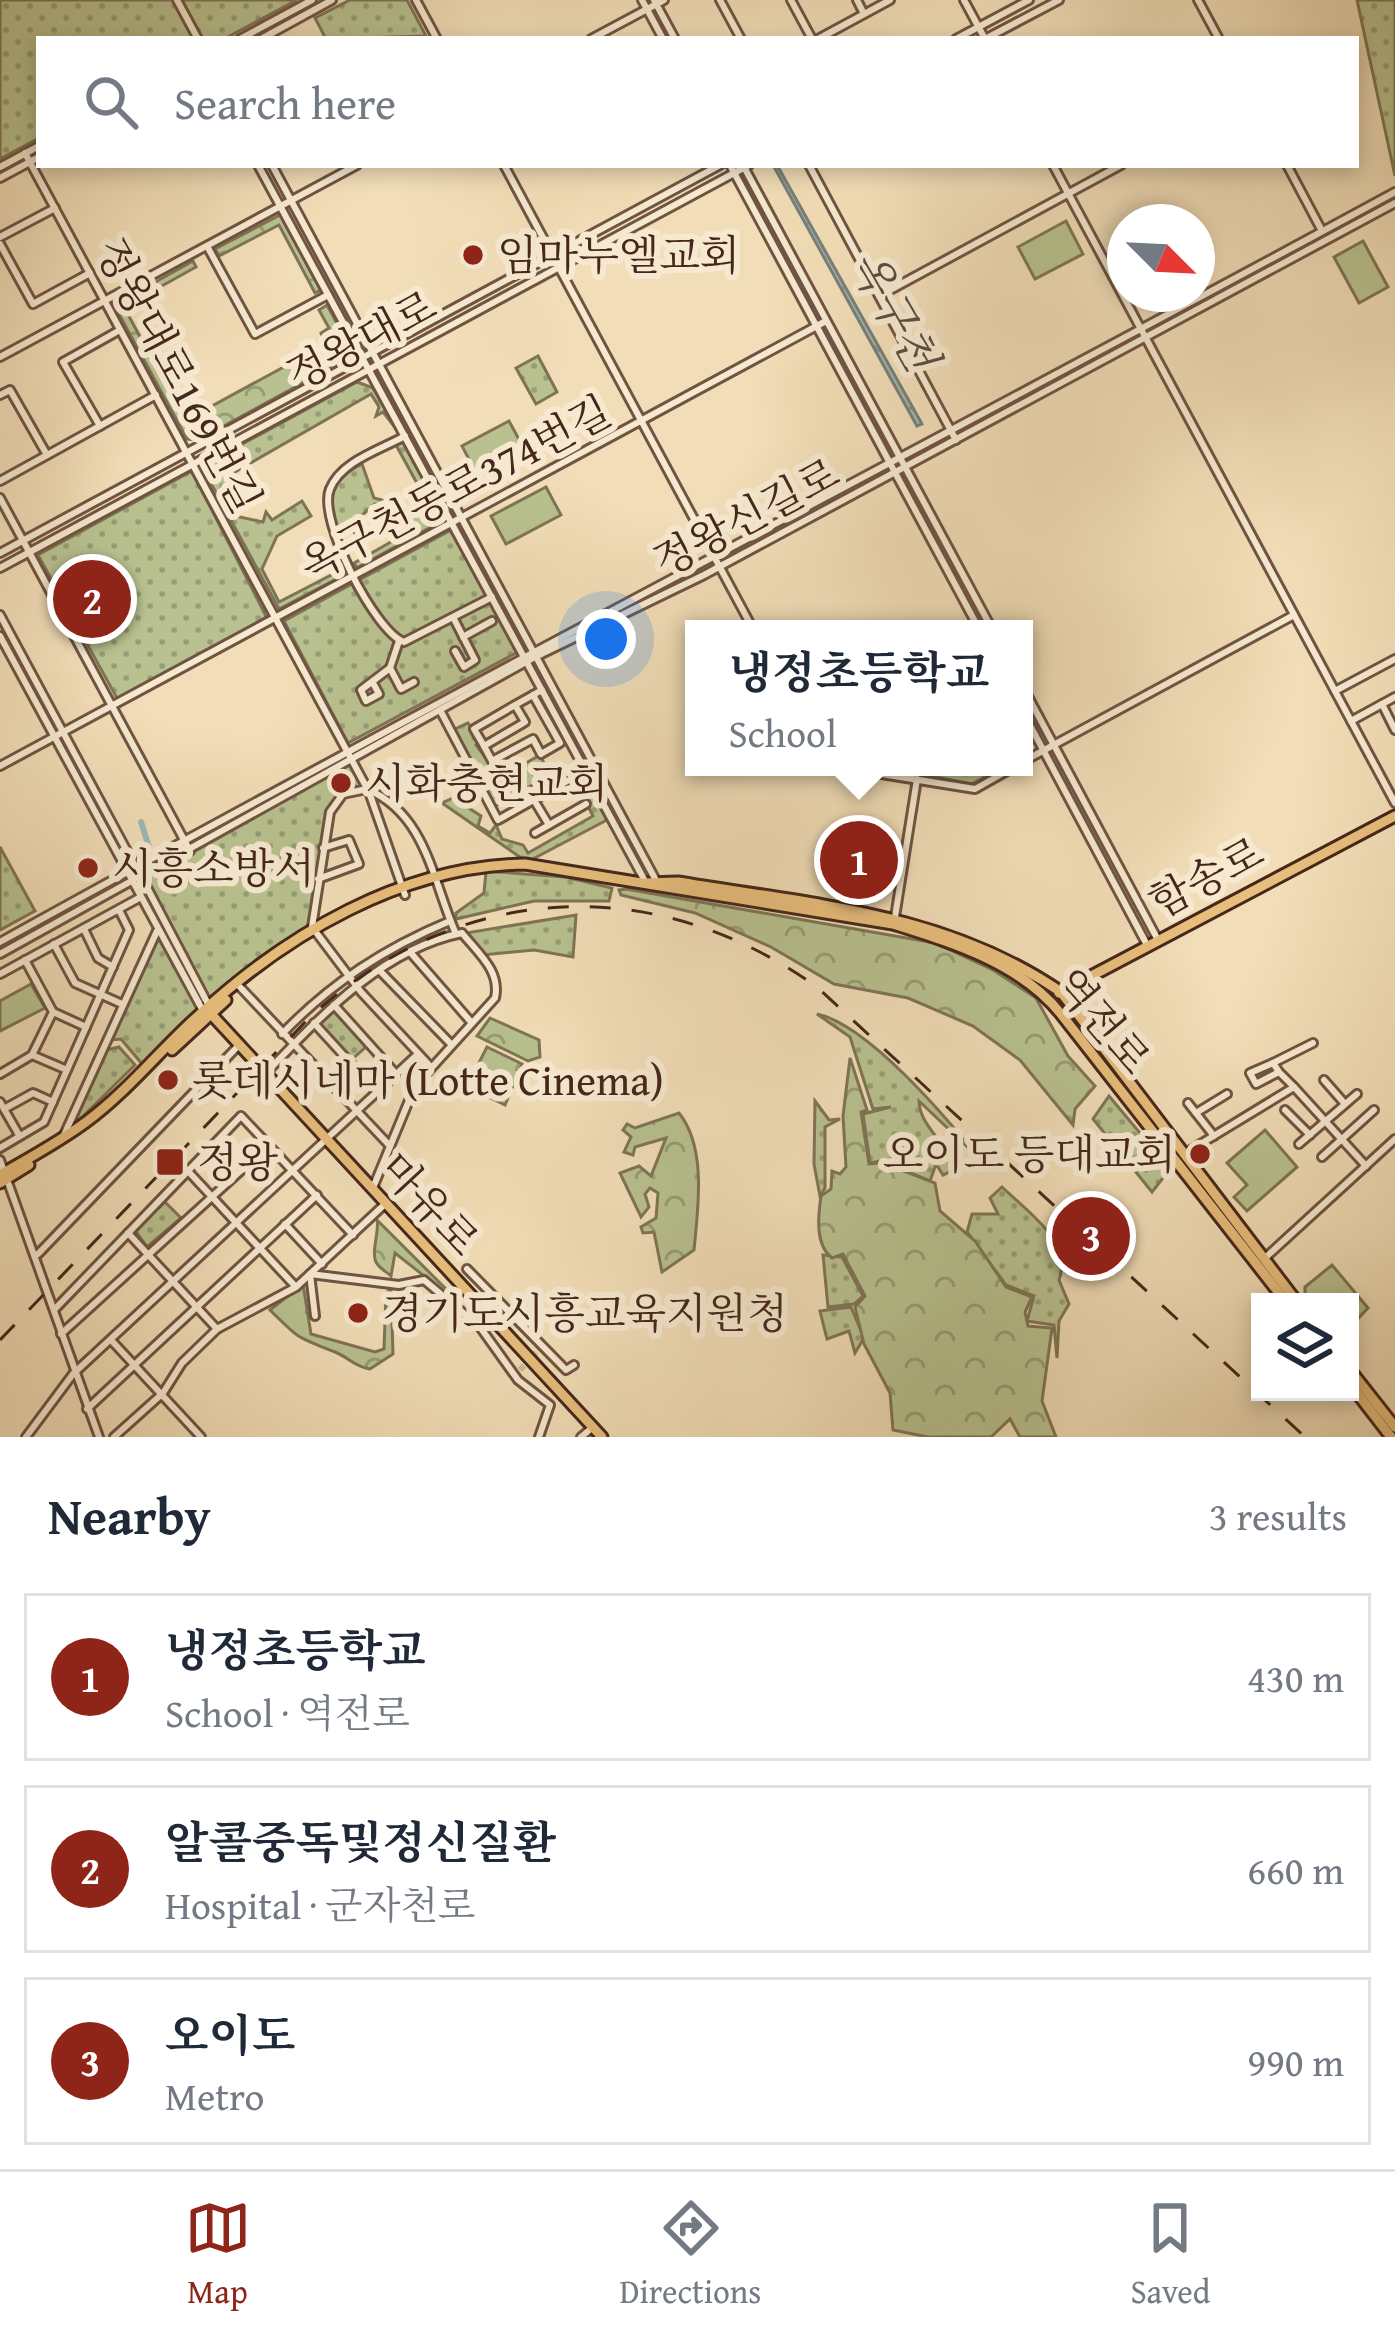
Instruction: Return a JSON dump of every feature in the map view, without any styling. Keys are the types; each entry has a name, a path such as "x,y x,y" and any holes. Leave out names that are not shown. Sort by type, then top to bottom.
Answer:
{"main road":[{"name":"함송로","path":"1050,1000 1395,816"},
{"name":"역전로","path":"3,1173 105,1106 208,1010 314,930 470,868 525,864 893,924 982,956 1050,1000 1289,1293"},
{"name":"역전로","path":"654,884 895,917 974,943 1060,992 1280,1293"},
{"name":"역전로","path":"3,1173 92,1124 208,1010 314,930"},
{"name":"마유로","path":"208,1010 602,1437"},
{"path":"1359,1381 1395,1427"},
{"path":"1359,1396 1391,1437"}],"street":[{"path":"177,0 196,36"},
{"path":"246,36 312,0"},
{"path":"266,36 332,0"},
{"path":"416,0 435,36"},
{"path":"642,0 661,36"},
{"path":"733,0 722,3 739,36"},
{"path":"791,0 813,36"},
{"path":"857,0 864,14"},
{"path":"821,36 890,0"},
{"path":"964,0 984,36"},
{"path":"962,36 1029,0"},
{"path":"991,36 1059,0"},
{"path":"1198,0 1217,36"},
{"path":"597,36 658,1 674,36"},
{"path":"0,178 36,149"},
{"path":"0,167 36,157"},
{"name":"정왕대로169번길","path":"28,158 350,755 404,892"},
{"path":"260,168 524,658 560,743 541,754 533,739 492,761 474,729 538,692"},
{"path":"274,168 654,884"},
{"path":"0,357 351,168"},
{"path":"506,168 748,620"},
{"name":"정왕대로","path":"0,553 714,168"},
{"path":"746,168 987,620"},
{"path":"811,168 956,440"},
{"path":"1055,168 1395,803"},
{"path":"879,296 1115,168"},
{"path":"1289,168 1327,240"},
{"path":"733,169 974,620"},
{"name":"정왕대로","path":"0,568 733,169"},
{"name":"정왕신길로","path":"902,462 951,430 1395,192"},
{"name":"정왕신길로","path":"533,654 892,467 956,440 1395,203"},
{"path":"55,208 0,241 33,304 90,273"},
{"path":"206,246 255,334 328,295"},
{"name":"옥구천동로374번길","path":"0,766 826,321"},
{"path":"100,426 63,362 120,330"},
{"path":"365,338 389,343"},
{"path":"386,376 396,355"},
{"path":"354,377 377,384"},
{"path":"0,395 10,390 47,455"},
{"path":"0,481 156,395"},
{"path":"405,436 340,471 328,492 327,519 355,576 383,628 399,641 418,639 491,597"},
{"name":"정왕신길로","path":"0,954 190,851 524,658 721,566 892,467"},
{"path":"0,498 25,554 190,851"},
{"name":"마유로","path":"0,615 208,1010"},
{"path":"1033,756 1294,615"},
{"path":"454,619 475,660 464,667 455,651"},
{"path":"463,637 492,621"},
{"name":"마유로","path":"0,636 132,870"},
{"path":"374,683 390,668 399,641"},
{"name":"정왕신길로","path":"0,942 440,709 524,658"},
{"path":"1334,691 1395,658"},
{"path":"390,668 400,689 414,682"},
{"path":"538,692 654,884"},
{"path":"1351,721 1395,698"},
{"path":"1382,704 1395,730"},
{"path":"484,746 525,722 515,705"},
{"path":"1033,706 1153,942"},
{"path":"440,709 498,820 585,771"},
{"path":"1033,731 1153,942"},
{"path":"897,776 975,789 998,776"},
{"path":"895,917 917,779"},
{"path":"372,1190 415,1086 495,998 498,983 450,921 404,812 367,789 354,788 335,802 323,848 314,930 357,987 430,1066"},
{"path":"534,800 549,825"},
{"path":"535,832 586,804"},
{"path":"318,879 358,866 349,840 323,848"},
{"path":"906,852 919,854"},
{"name":"마유로","path":"137,880 158,931 208,1010"},
{"path":"0,974 141,898"},
{"path":"0,1148 44,1122 129,930 118,910"},
{"path":"282,1034 348,974 394,944 450,921"},
{"path":"84,928 98,958 113,967"},
{"path":"64,1137 158,931"},
{"path":"265,1074 357,987 410,952 458,934"},
{"path":"54,944 75,983 122,1004"},
{"path":"410,952 472,1022"},
{"path":"25,960 53,1012 86,1027"},
{"path":"381,972 451,1044"},
{"path":"240,987 390,1146"},
{"path":"334,1005 397,1075"},
{"path":"0,1074 32,1055 53,1012"},
{"path":"314,1023 378,1093"},
{"path":"1279,1072 1256,1084 1250,1073 1313,1043"},
{"path":"38,1254 238,1045"},
{"path":"26,1437 73,1374 418,1054"},
{"path":"32,1055 67,1070"},
{"path":"1273,1063 1366,1166"},
{"path":"1324,1080 1345,1104"},
{"path":"1183,1155 1294,1087"},
{"path":"20,1136 2,1105 33,1093 53,1102"},
{"path":"1196,1113 1227,1094"},
{"path":"1299,1144 1357,1094"},
{"path":"1188,1102 1214,1136"},
{"path":"1285,1110 1310,1135"},
{"path":"1322,1157 1374,1110"},
{"path":"54,1310 241,1116 353,1234"},
{"path":"1260,1262 1395,1139"},
{"path":"61,1334 269,1145"},
{"path":"187,1170 296,1287"},
{"path":"3,1173 38,1254 73,1374 99,1437"},
{"path":"87,1409 317,1195"},
{"path":"114,1437 163,1393 182,1364 218,1329 296,1287 385,1204"},
{"path":"285,1224 322,1264"},
{"path":"128,1233 218,1329"},
{"path":"467,1269 541,1348 566,1370 574,1365"},
{"path":"310,1274 315,1316"},
{"path":"310,1274 398,1285 424,1280 479,1327 550,1405 539,1437"},
{"path":"111,1340 201,1437"},
{"path":"581,1437 593,1427"}],"green space":[{"path":"0,0 297,0 230,36 36,36 36,140 0,159"},
{"path":"350,0 407,0 426,36 324,36 315,18"},
{"path":"1357,0 1395,0 1395,176"},
{"path":"282,214 321,290 315,293 279,225 219,256 215,249"},
{"path":"1066,221 1083,254 1035,279 1018,247"},
{"path":"1363,241 1388,287 1359,303 1334,257"},
{"path":"193,261 196,267 124,307 180,411 193,404 199,413 326,344 321,333 329,328 319,310 327,305 354,355 198,440 187,439 114,305"},
{"path":"538,356 557,392 536,404 516,368"},
{"path":"357,382 373,388 397,430 383,412 376,416 379,407 371,394 228,476 233,486 222,493 235,516 263,522 266,512 272,520 302,501 311,516 277,536 262,569 279,602 339,571 342,576 279,609 207,476 211,461"},
{"path":"509,421 523,447 476,473 462,446"},
{"path":"403,441 445,519 357,568 354,563 403,535 419,487 396,445"},
{"path":"362,464 374,498 401,505 399,510 375,504 354,522 354,532 347,523 336,529 329,508 333,491"},
{"path":"192,471 266,616 263,623 118,700 38,555"},
{"path":"546,487 561,515 506,544 491,516"},
{"path":"451,530 518,652 348,743 284,621"},
{"path":"468,723 480,742 476,745 496,771 489,784 540,755 550,775 492,808 451,731"},
{"path":"351,763 363,786 335,799 328,815 310,926 210,1003 145,879"},
{"path":"582,774 607,820 527,862 442,803 453,798 481,816 478,826 490,833 496,825 502,839 523,845 528,853 593,816 574,778"},
{"path":"931,776 986,776 972,784"},
{"path":"0,847 35,911 0,930"},
{"path":"486,871 565,877 612,888 609,901 534,901 456,919 456,913 484,893"},
{"path":"619,890 935,943 993,970 1036,998 1068,1056 1095,1086 1075,1109 1073,1125 1020,1060 973,1026 908,998 834,984 771,947 695,913 621,895"},
{"path":"576,915 573,957 534,950 483,955 466,933"},
{"path":"158,937 199,1010 143,1065 121,1039 109,1040"},
{"path":"31,984 45,1008 0,1031 0,1001"},
{"path":"333,1009 368,1045 350,1061 317,1023"},
{"path":"817,1014 859,1035 882,1053 978,1157 919,1101 924,1120 946,1151 951,1171 943,1175 936,1164 930,1181 886,1163 900,1157 870,1163 863,1114 891,1107 873,1109 850,1037"},
{"path":"490,1018 539,1040 540,1057 528,1061 477,1036"},
{"path":"119,1047 135,1065 70,1129 106,1050"},
{"path":"487,1047 522,1064 505,1105 467,1086"},
{"path":"850,1058 867,1110 861,1112 869,1164 883,1163 935,1183 940,1211 975,1241 1006,1287 1032,1297 1025,1312 1028,1326 1052,1328 1042,1401 1056,1437 1020,1437 1010,1419 991,1437 928,1437 893,1430 890,1393 864,1344 855,1307 865,1296 843,1254 832,1258 827,1252 819,1230 821,1196 831,1189 832,1171 840,1174 846,1167 843,1116"},
{"path":"1109,1096 1170,1169 1152,1192 1093,1119"},
{"path":"815,1101 829,1120 840,1119 825,1127 825,1188 820,1196 814,1164"},
{"path":"679,1113 697,1161 694,1250 662,1272 654,1232 643,1233 641,1227 656,1218 658,1193 650,1188 645,1194 649,1207 641,1217 620,1173 639,1166 651,1176 666,1138 635,1147 633,1155 624,1152 631,1137 623,1130 627,1124 635,1128"},
{"path":"1265,1130 1297,1167 1247,1211 1234,1197 1247,1185 1227,1163"},
{"path":"1002,1187 1046,1229 1060,1253 1059,1280 1069,1304 1059,1321 1057,1358 1054,1325 1027,1321 1034,1296 1006,1285 967,1232 972,1214 998,1214 990,1198"},
{"path":"165,1202 181,1218 147,1247 135,1230"},
{"path":"377,1220 452,1298 395,1253 391,1276 380,1267 374,1255"},
{"path":"823,1255 842,1257 863,1296 854,1304 828,1307"},
{"path":"1332,1265 1355,1293 1305,1293 1305,1287"},
{"path":"303,1284 311,1334 375,1352 384,1349 386,1293 391,1289 393,1354 370,1369 294,1333 270,1310"},
{"path":"1359,1297 1368,1308 1359,1318"},
{"path":"851,1307 864,1338 855,1353 849,1331 827,1339 820,1311"}],"water":[{"path":"775,168 922,424 917,426"}],"waterway":[{"path":"141,822 149,847"}],"tunnel":[{"path":"520,1370 539,1349"}],"railway":[{"path":"0,1340 309,1018 367,973 428,939 492,917 557,907 623,909 689,923 754,949 817,987 1305,1437"}],"place":[{"name":"임마누엘교회","path":"473,255"},
{"name":"알콜중독및정신질환","path":"92,599"},
{"name":"시화충현교회","path":"341,783"},
{"name":"냉정초등학교","path":"859,860"},
{"name":"시흥소방서","path":"88,868"},
{"name":"롯데시네마 (Lotte Cinema)","path":"168,1080"},
{"name":"오이도 등대교회","path":"1200,1154"},
{"name":"정왕","path":"170,1162"},
{"name":"오이도","path":"1091,1236"},
{"name":"경기도시흥교육지원청","path":"358,1313"}],"water label":[{"name":"옥구천","path":"894,310"}]}
